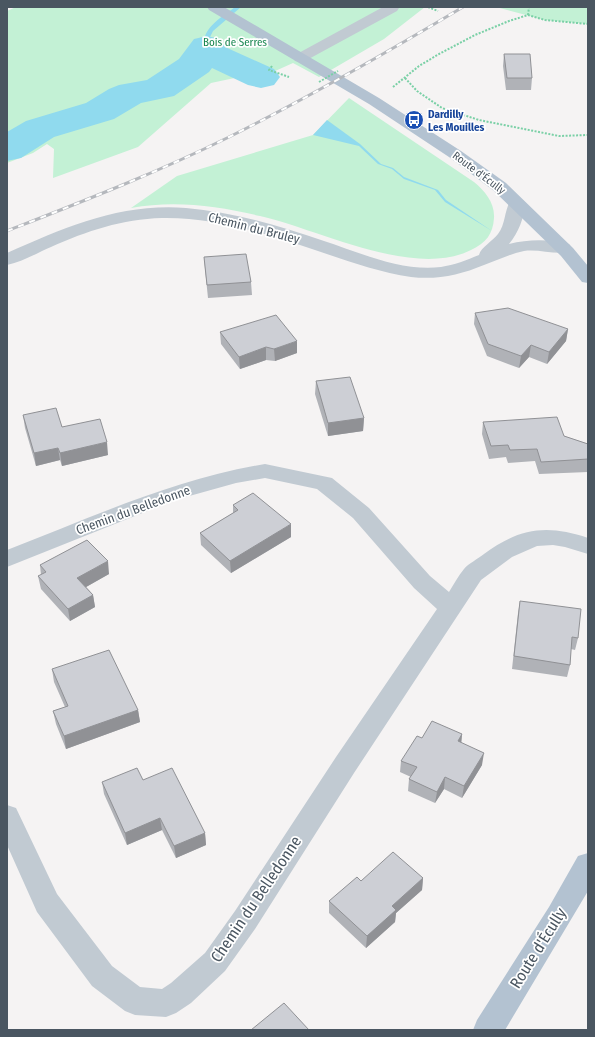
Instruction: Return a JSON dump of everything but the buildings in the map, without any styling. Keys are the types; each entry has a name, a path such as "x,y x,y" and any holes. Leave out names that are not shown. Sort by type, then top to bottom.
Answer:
{"main road":[{"path":"217,9 300,58"},
{"name":"Route d'Écully","path":"300,58 374,101 455,154 500,187 563,248 588,278"},
{"name":"Route d'Écully","path":"488,1030 559,916 588,865"}],"street":[{"path":"300,58 392,8"},
{"name":"Chemin du Bruley","path":"478,261 500,244 508,235 514,222 517,204"},
{"name":"Chemin du Bruley","path":"7,260 71,232 113,219 156,212 176,212 237,221 304,240 359,260 399,270 430,273 460,269 496,254 524,246 563,248"},
{"name":"Chemin du Belledonne","path":"7,559 168,495 236,476 265,471 324,483 361,513 422,582 451,607"},
{"name":"Chemin du Belledonne","path":"7,816 47,903 102,976 135,1001 166,1003 181,993 215,962 473,574 504,550 534,538 546,534 562,532 588,534"},
{"name":"Chemin du Belledonne","path":"534,538 553,537 567,539 588,546"}],"path":[{"path":"428,7 438,11"},
{"path":"528,15 529,7"},
{"path":"374,101 419,66 457,44 509,21 528,15 545,20 588,24"},
{"path":"319,82 338,71"},
{"path":"405,78 417,91 442,108 479,120 559,136 588,135"}],"green space":[{"name":"Bois de Serres","path":"16,7 425,7 384,39 319,77 293,63 253,81 244,76 211,83 138,147 53,178 54,149 47,144 33,153 7,163 7,11"},
{"path":"496,7 588,7 588,24 545,20"},
{"path":"349,98 474,182 482,189 491,202 494,213 492,229 485,241 471,250 448,257 422,259 366,249 283,222 228,209 180,204 164,204 131,208 177,176 313,135"}],"water":[{"path":"327,120 360,144 381,164 393,168 404,177 438,190 446,200 492,231 445,202 435,190 404,179 392,169 378,164 359,146 313,135"}],"waterway":[{"path":"207,47 207,37 211,30 238,7"},
{"path":"7,149 40,129 100,111 123,97 133,93 160,88 196,64 198,57 207,47 211,54 261,77"}],"railway":[{"path":"7,231 146,175 227,138 346,75 463,7"}],"place":[{"name":"Dardilly Les Mouilles","path":"414,120"}]}
